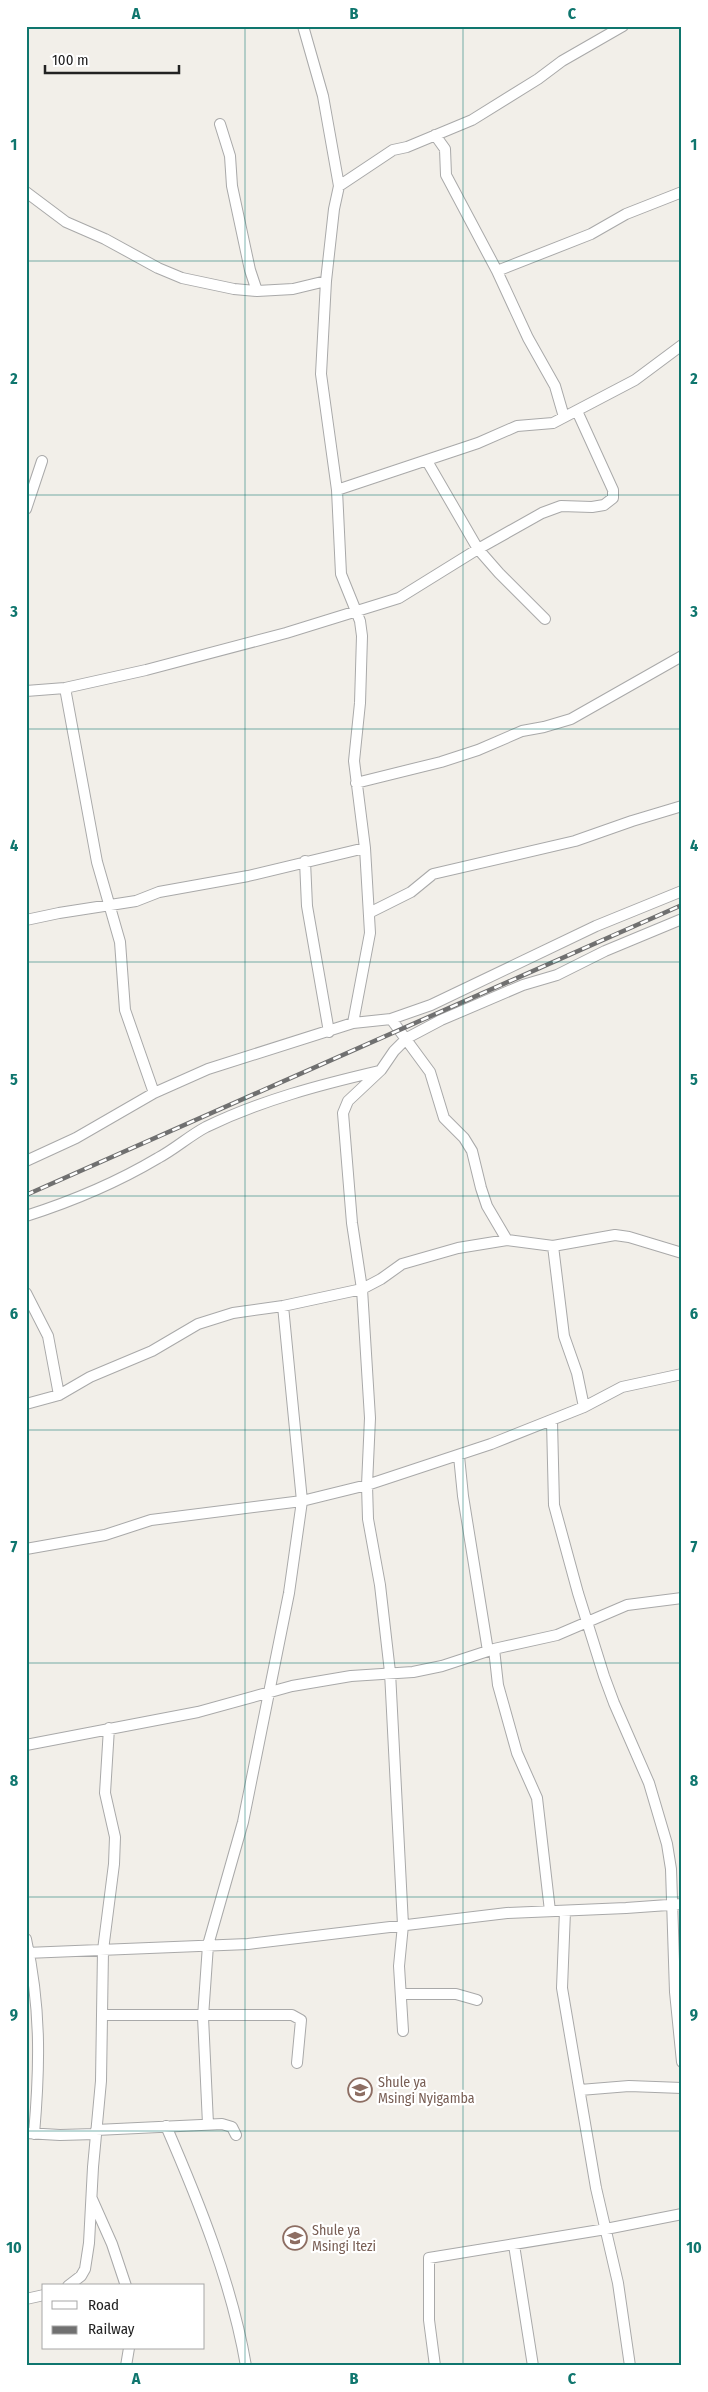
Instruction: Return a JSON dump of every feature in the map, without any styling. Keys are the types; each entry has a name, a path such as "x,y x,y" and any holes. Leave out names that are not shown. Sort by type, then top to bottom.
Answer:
{"street":[{"path":"304,26 323,96 339,186 334,209 326,282 321,374 337,490 341,574 343,584 356,611 362,636 360,703 354,761 365,848 370,933 354,1023"},
{"path":"339,186 380,156 472,120 488,111 562,61 623,26"},
{"path":"220,124 230,156 232,186 250,270 257,291"},
{"path":"435,135 445,149 446,175 497,271 517,316 556,386 564,417"},
{"path":"26,192 66,222 105,239 158,268 206,284 257,291 292,289 326,282"},
{"path":"497,271 591,234 626,214 682,192"},
{"path":"337,490 478,443 517,426 552,423 635,380 682,345"},
{"path":"26,691 65,688 198,656 286,633 399,598 478,549 542,513 561,506 592,507 604,505 613,498 613,490 577,411"},
{"path":"26,509 42,460"},
{"path":"427,461 478,549 545,619"},
{"path":"356,783 441,762 478,750 522,731 571,719 682,656"},
{"path":"65,688 97,862 120,942 125,1010 154,1094"},
{"path":"369,913 411,892 433,874 575,842 641,818 682,806"},
{"path":"26,920 136,901 159,892 248,876 365,848"},
{"path":"305,862 307,906 329,1032"},
{"path":"26,1161 76,1138 154,1094 208,1069 354,1023 392,1019 431,1005 596,926 682,890"},
{"path":"403,2031 399,1966 402,1925 390,1672 380,1585 368,1518 367,1485 370,1418 362,1289 352,1223 342,1113 348,1101 381,1070 394,1051 407,1038 441,1020 532,982 557,975 605,951 682,919"},
{"path":"392,1019 430,1072 444,1118 464,1138 472,1151 480,1188 507,1240"},
{"path":"26,1216 77,1200 159,1158 205,1128 284,1095 381,1070"},
{"path":"26,1404 59,1395 90,1377 152,1351 198,1324 233,1313 283,1306 362,1289 381,1279 402,1264 458,1248 507,1240 553,1246 616,1235 630,1237 682,1253"},
{"path":"553,1246 564,1336 577,1372 584,1407"},
{"path":"26,1293 48,1336 59,1395"},
{"path":"208,2124 203,2017 208,1945 242,1822 289,1593 302,1501 283,1306"},
{"path":"26,1549 105,1535 151,1520 302,1501 367,1485 460,1456 552,1421 622,1387 682,1374"},
{"path":"552,1421 554,1505 587,1623 614,1703 648,1782 667,1844 677,1904 675,1992 682,2062"},
{"path":"460,1456 465,1506 498,1685 518,1756 536,1798 550,1912"},
{"path":"26,1745 198,1712 309,1683 390,1672 413,1672 433,1668 491,1650 557,1635 627,1606 682,1598"},
{"path":"71,2284 81,2276 88,2262 91,2197 101,2081 103,1950 116,1837 105,1793 109,1728"},
{"path":"28,1953 248,1944 507,1912 550,1912 677,1904"},
{"path":"565,1911 562,1988 596,2188 618,2283 630,2366"},
{"path":"26,1939 36,1986 39,2031 38,2090 30,2134 96,2132 208,2124 232,2127 236,2135"},
{"path":"401,1994 456,1994 477,2000"},
{"path":"103,2016 203,2017 283,2014 301,2020 297,2063"},
{"path":"580,2090 629,2086 682,2088"},
{"path":"166,2126 195,2192 241,2336 246,2366"},
{"path":"91,2197 109,2237 125,2284"},
{"path":"435,2366 429,2320 429,2258 606,2229 682,2214"},
{"path":"514,2245 534,2366"},
{"path":"26,2299 42,2295"},
{"path":"126,2366 129,2350"}],"railway":[{"path":"26,1195 682,905"}],"place":[{"name":"Shule ya Msingi Nyigamba","path":"360,2090"},
{"name":"Shule ya Msingi Itezi","path":"295,2238"}]}
